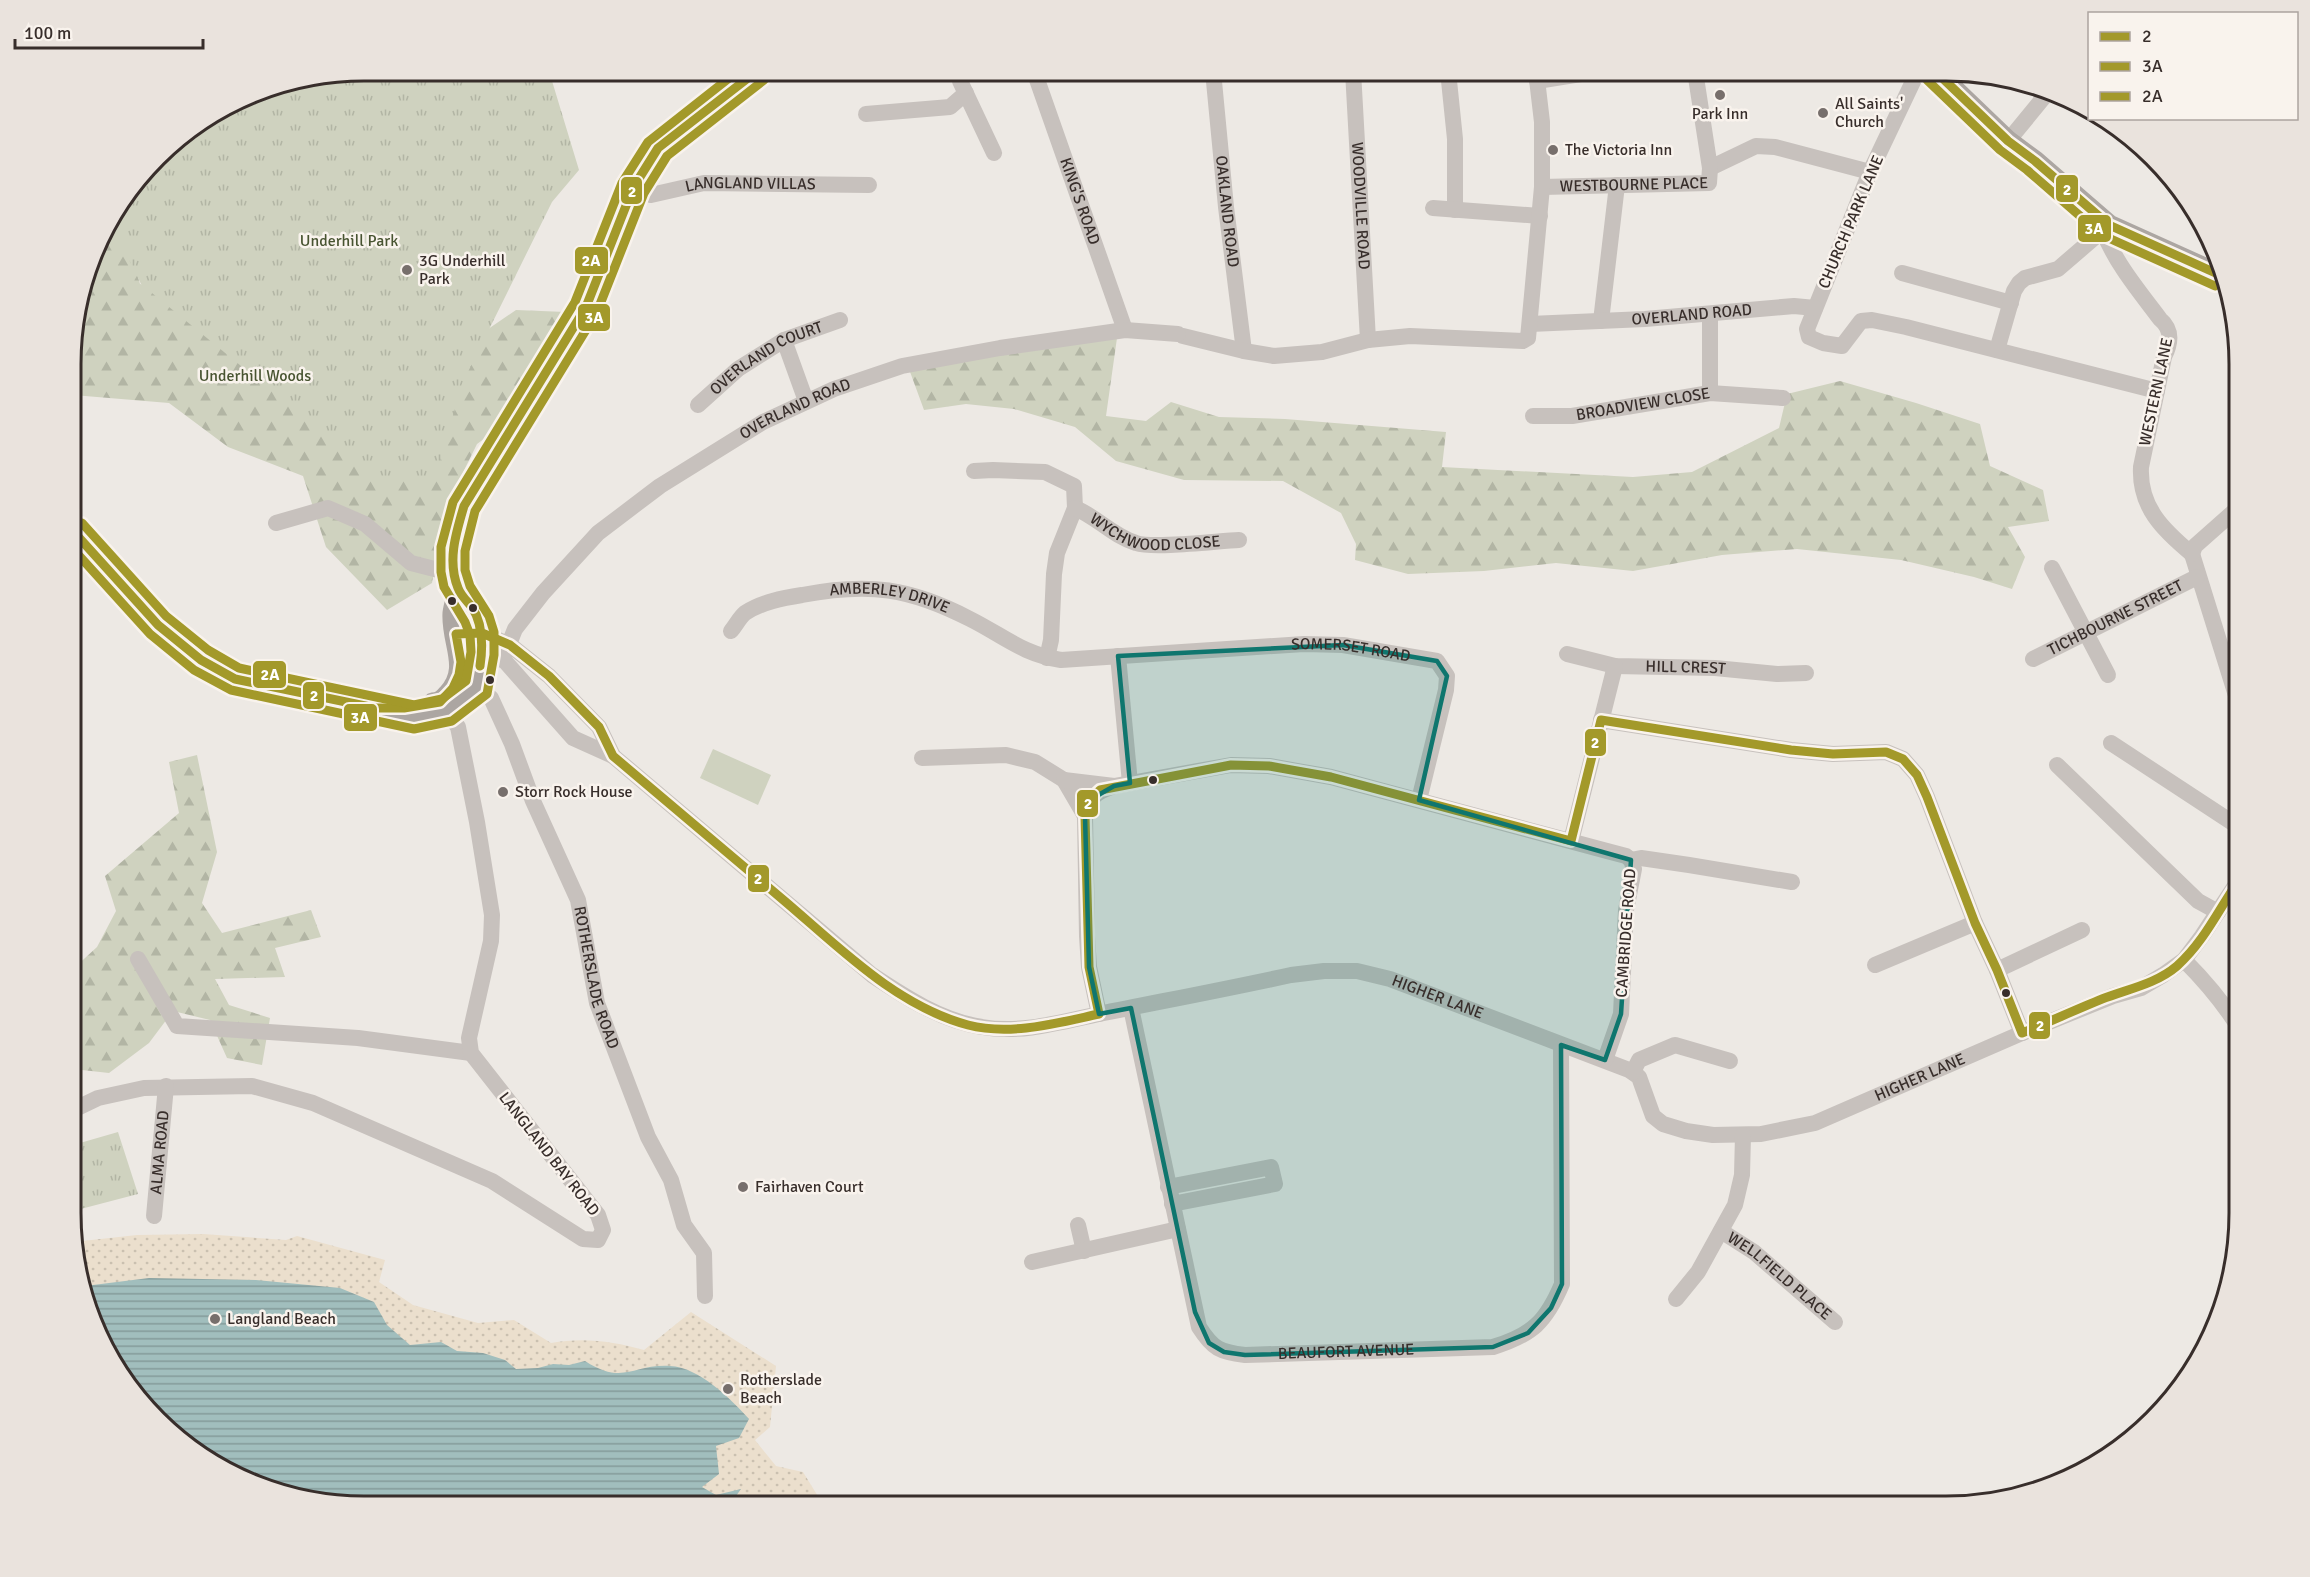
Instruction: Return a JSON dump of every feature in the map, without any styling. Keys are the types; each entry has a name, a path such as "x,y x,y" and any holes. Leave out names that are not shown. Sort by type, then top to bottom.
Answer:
{"main road":[{"path":"81,540 158,625 201,660 235,679 375,708 404,708 447,700 477,688 471,661 456,634 453,613 456,582 454,542 464,506 586,307 633,189 658,148 744,81"},
{"path":"1945,81 2008,141 2035,161 2106,228 2214,272"},
{"path":"447,700 459,675 471,661 482,633 474,610 456,582"}],"street":[{"path":"960,81 994,153"},
{"name":"KING'S ROAD","path":"1038,81 1125,330"},
{"name":"OAKLAND ROAD","path":"1214,81 1226,207 1244,351"},
{"name":"WOODVILLE ROAD","path":"1354,81 1368,340"},
{"path":"1449,81 1455,139 1455,210"},
{"path":"1530,324 1542,187 1542,123 1538,81"},
{"path":"1697,81 1710,168 1756,146 1775,147 1870,172"},
{"name":"CHURCH PARK LANE","path":"1815,308 1870,172 1913,81"},
{"path":"866,114 950,107 966,93"},
{"path":"2008,141 2043,98"},
{"name":"WESTBOURNE PLACE","path":"1542,187 1709,183 1710,168"},
{"name":"LANGLAND VILLAS","path":"633,189 651,195 704,183 869,184"},
{"path":"1601,321 1617,185"},
{"path":"1433,208 1540,216"},
{"path":"1997,350 2019,283 2025,278 2058,269 2106,228"},
{"name":"WESTERN LANE","path":"2106,228 2110,248 2122,268 2169,332 2170,345 2164,357 2141,467 2142,490 2146,504 2155,517 2192,555"},
{"path":"1902,273 2011,303"},
{"name":"OVERLAND ROAD","path":"506,652 515,629 543,592 598,533 660,486 763,422 859,379 902,366 1000,348 1125,330 1181,335 1274,356 1322,352 1368,340 1410,336 1523,341 1528,338 1530,324 1710,314 1794,306 1815,308"},
{"path":"1815,308 1807,329 1809,337 1823,343 1842,346 1861,321 1872,320 2157,392"},
{"name":"BROADVIEW CLOSE","path":"1533,416 1572,416 1710,393 1710,314"},
{"name":"OVERLAND COURT","path":"698,405 738,369 784,340 840,321"},
{"path":"784,340 806,401"},
{"path":"1710,393 1783,398"},
{"name":"WYCHWOOD CLOSE","path":"974,471 992,463 1045,472 1074,486 1075,508 1057,553 1051,640 1047,658"},
{"path":"276,523 328,508 365,525 411,563 456,582"},
{"name":"WYCHWOOD CLOSE","path":"1075,508 1100,521 1112,532 1137,544 1239,540"},
{"path":"2229,516 2195,546 2192,555 2229,675"},
{"path":"2052,568 2108,675"},
{"name":"TICHBOURNE STREET","path":"2033,659 2197,577"},
{"name":"AMBERLEY DRIVE","path":"731,631 744,614 764,604 828,590 882,588 903,592 942,606 1017,647 1047,658"},
{"name":"HIGHER LANE","path":"456,634 482,633 506,652 549,676 599,727 613,756"},
{"name":"SOMERSET ROAD","path":"1047,658 1061,660 1118,657 1304,644 1343,645 1437,662 1447,676 1446,690 1419,800"},
{"path":"471,661 506,652"},
{"name":"HIGHER LANE","path":"506,652 573,738 613,756 872,975 909,1000 981,1027 1002,1029 1051,1025 1291,975 1324,971 1357,971 1390,979 1633,1072 1639,1077 1644,1087 1647,1103 1653,1116 1663,1124 1693,1132 1761,1134 1815,1123 2022,1033 2113,996 2141,988 2184,960 2229,895"},
{"name":"HILL CREST","path":"1566,654 1615,666 1715,668 1777,674 1806,673"},
{"path":"922,758 971,754 1006,755 1035,762 1064,780 1122,784 1118,657"},
{"path":"1571,841 1615,666"},
{"name":"ROTHERSLADE ROAD","path":"477,688 491,698 512,744 533,801 578,900 597,1003 648,1137 671,1180 684,1225 704,1253 705,1296"},
{"path":"138,959 177,1026 358,1038 471,1053 469,1038 491,941 492,915 467,765 458,727 447,700"},
{"path":"1601,720 1780,748 1833,754 1886,752 1903,759 1917,775 2022,1033"},
{"path":"2111,743 2229,820"},
{"name":"CAMBRIDGE ROAD","path":"1099,1014 1089,967 1087,936 1085,816 1088,801 1100,790 1122,784 1231,765 1269,766 1331,777 1626,856 1631,860 1634,869 1626,910 1621,1014 1605,1060"},
{"path":"2057,765 2076,795 2120,825 2198,901 2217,912"},
{"path":"1064,780 1085,816"},
{"path":"1631,860 1650,860 1792,882"},
{"path":"1875,965 1975,922"},
{"path":"1997,970 2082,930"},
{"path":"2184,960 2205,981 2229,1011"},
{"name":"BEAUFORT AVENUE","path":"1131,1008 1199,1327 1209,1343 1224,1352 1245,1355 1466,1349 1492,1347 1528,1334 1551,1308 1562,1284 1561,1045"},
{"path":"1633,1072 1639,1060 1675,1045 1730,1061"},
{"name":"LANGLAND BAY ROAD","path":"81,1106 98,1098 144,1088 252,1086 313,1103 492,1181 583,1239 598,1240 603,1230 598,1215 471,1053"},
{"name":"ALMA ROAD","path":"154,1216 166,1086"},
{"name":"WELLFIELD PLACE","path":"1676,1299 1698,1272 1735,1205 1742,1175 1743,1135"},
{"path":"1168,1187 1271,1167 1275,1184 1172,1204"},
{"path":"1078,1225 1084,1251"},
{"path":"1032,1263 1178,1229"},
{"name":"WELLFIELD PLACE","path":"1721,1231 1754,1252 1835,1322"}],"highlighted area":[{"path":"1343,645 1437,661 1447,676 1419,800 1631,860 1621,1014 1605,1060 1561,1045 1562,1284 1551,1308 1528,1333 1493,1347 1466,1349 1245,1355 1224,1352 1209,1343 1195,1312 1131,1008 1099,1014 1089,967 1085,816 1088,801 1114,786 1130,783 1118,656"}],"green space":[{"name":"Underhill Park","path":"552,81 579,170 552,202 462,384 433,486 373,474 141,284 115,230 119,222 151,177 177,151 222,119 239,110 273,96 327,83"},
{"name":"Underhill Woods","path":"121,218 140,284 298,309 446,358 516,310 566,312 508,421 477,444 445,509 432,583 387,610 326,547 303,476 228,447 169,403 81,396 83,327 86,309 96,273"},
{"path":"1117,338 1106,416 1146,421 1171,402 1219,417 1285,419 1446,432 1442,467 1633,477 1692,472 1779,428 1787,394 1840,381 1980,424 1990,466 2043,490 2049,521 2008,527 2025,557 2012,589 1974,577 1901,560 1797,549 1722,555 1633,571 1556,563 1484,571 1408,574 1355,560 1356,544 1341,513 1283,481 1184,480 1116,461 1075,427 1014,409 966,404 924,410 909,369"},
{"path":"713,749 771,775 758,805 700,778"},
{"path":"197,755 217,852 202,903 222,933 311,910 321,937 275,948 285,977 215,979 229,1005 270,1018 262,1065 227,1058 210,1020 173,1011 149,1043 109,1073 81,1070 81,962 97,947 116,911 105,876 179,813 169,762"},
{"path":"118,1132 138,1194 81,1209 81,1143"}],"sand":[{"path":"203,1234 286,1240 297,1236 385,1260 379,1282 413,1305 478,1323 514,1320 551,1343 575,1340 598,1341 644,1350 691,1312 776,1366 770,1427 755,1440 776,1466 803,1472 818,1496 595,1496 161,1410 139,1385 110,1338 96,1304 83,1250 82,1241 137,1235"}],"water":[{"path":"149,1278 256,1280 340,1288 374,1302 387,1325 410,1345 441,1342 457,1351 483,1353 505,1360 516,1369 538,1368 553,1364 569,1365 585,1361 609,1372 619,1373 657,1366 681,1368 714,1385 749,1419 739,1438 716,1446 719,1474 702,1487 716,1495 741,1489 736,1496 364,1496 327,1494 273,1481 222,1458 177,1426 151,1400 129,1370 110,1338 91,1285"}],"transit line":[{"name":"2A","path":"82,523 166,616 208,650 239,668 414,705 442,699 466,681 471,652 470,635 444,587 441,572 441,547 453,502 575,302 622,183 648,142 725,81"},
{"name":"2","path":"480,666 482,643 480,628 476,614 459,591 453,568 456,537 464,506 586,307 633,188 658,148 744,81"},
{"name":"3A","path":"81,558 150,634 194,670 231,690 414,729 452,721 487,694 494,655 494,632 489,616 470,586 465,570 465,551 475,511 597,312 644,193 667,156 763,81"},
{"name":"3A","path":"1928,81 2000,150 2027,170 2102,235 2215,286"},
{"name":"2","path":"1945,81 2008,141 2035,161 2109,225 2214,272"},
{"name":"2","path":"81,540 158,625 201,660 235,679 375,708 404,708 440,702 453,688 459,675 461,662 456,634 482,633 510,645 549,676 599,727 613,756 845,954 915,1003 941,1016 984,1028 1034,1027 1099,1014 1089,967 1085,816 1088,801 1100,790 1231,765 1269,766 1331,777 1571,841 1601,720 1791,750 1833,754 1886,752 1903,759 1917,775 1927,797 1975,923 2022,1033 2102,999 2151,982 2169,972 2195,947 2229,896"}],"place":[{"name":"Park Inn","path":"1720,95"},
{"name":"All Saints' Church","path":"1823,113"},
{"name":"The Victoria Inn","path":"1553,150"},
{"name":"3G Underhill Park","path":"407,270"},
{"name":"Storr Rock House","path":"503,792"},
{"name":"Fairhaven Court","path":"743,1187"},
{"name":"Langland Beach","path":"215,1319"},
{"name":"Rotherslade Beach","path":"728,1389"}]}
